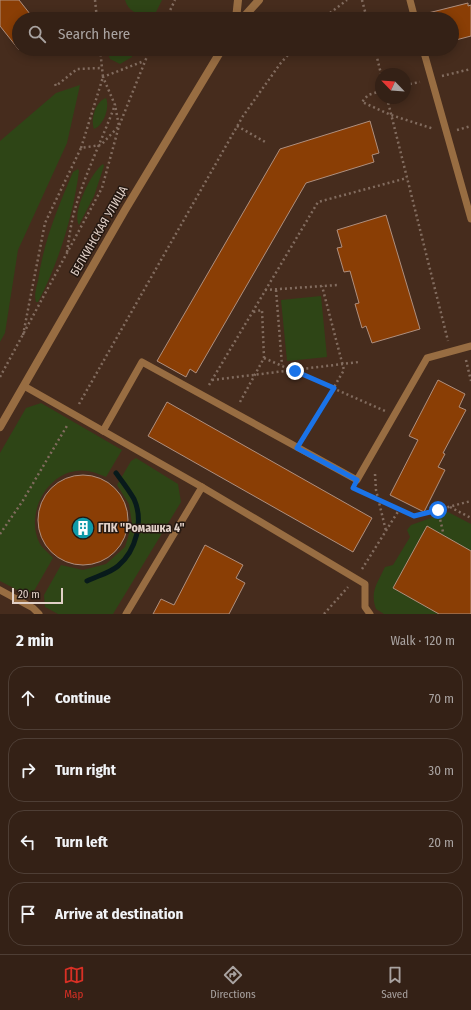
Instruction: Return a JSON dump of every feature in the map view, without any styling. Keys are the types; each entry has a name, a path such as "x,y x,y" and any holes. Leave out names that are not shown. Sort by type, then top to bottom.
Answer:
{"street":[{"path":"237,12 238,0"},
{"path":"248,12 259,0"},
{"name":"БЕЛКИНСКАЯ УЛИЦА","path":"0,427 129,203 218,56"}],"lane":[{"path":"410,0 413,12"},
{"path":"425,56 471,219"},
{"path":"103,431 142,362 357,480 427,358 467,347"},
{"path":"24,386 202,487 365,584 365,607 370,614"},
{"path":"126,614 202,487"},
{"path":"0,590 39,614"}],"path":[{"path":"95,0 96,12"},
{"path":"169,12 175,0"},
{"path":"331,12 347,0"},
{"path":"362,0 365,12"},
{"path":"101,56 103,77 115,105 119,126"},
{"path":"0,377 102,188 119,126 146,56"},
{"path":"0,534 22,502 237,126 287,56"},
{"path":"376,56 379,68"},
{"path":"103,77 144,61"},
{"path":"55,84 56,86 76,69 102,68"},
{"path":"22,338 45,223 81,148 103,77"},
{"path":"375,93 368,95 362,102 391,115 447,134"},
{"path":"388,104 451,351"},
{"path":"66,255 74,210 90,165 101,145 115,105"},
{"path":"81,148 101,145 119,126"},
{"path":"237,126 267,144"},
{"path":"202,396 318,202 407,178"},
{"path":"265,290 338,285"},
{"path":"297,448 344,370 344,364 322,286"},
{"path":"276,290 282,365"},
{"path":"234,413 264,358 262,310 253,312"},
{"path":"467,347 471,381"},
{"path":"264,358 394,415"},
{"path":"212,380 359,362"},
{"path":"375,472 376,490 380,500 386,530"},
{"path":"357,480 353,488 398,510 414,516 471,501"},
{"path":"449,507 471,518"},
{"path":"324,614 356,579 398,510"},
{"path":"438,510 443,532"}],"green space":[{"path":"125,0 162,0 156,12 135,12 127,5"},
{"path":"109,56 132,56 120,64 110,59"},
{"path":"80,85 67,143 18,250 5,333 0,342 0,141 56,93"},
{"path":"106,98 107,111 101,124 94,129 93,116 99,103"},
{"path":"103,164 104,166 94,196 79,225 77,219 80,202 88,183 98,168"},
{"path":"78,169 79,171 73,205 59,255 46,287 38,302 36,302 36,289 47,239 56,212 73,172"},
{"path":"321,296 327,357 287,361 281,300"},
{"path":"41,403 122,450 106,477 88,471 76,471 65,474 55,480 47,488 41,498 37,510 35,521 36,533 40,544 53,558 34,591 25,594 0,581 0,453 26,408"},
{"path":"136,458 178,484 181,502 113,614 58,614 45,607 44,595 61,565 83,570 106,564 125,547 132,524 129,504 117,485 131,461"},
{"path":"448,512 471,524 471,614 384,614 376,609 374,603 375,588 385,567 393,565 410,537 407,530 411,525"}],"building":[{"path":"0,0 19,0 28,12 12,12 12,41 0,26"},
{"path":"468,3 468,6 471,5 471,36 459,39 459,12 432,12"},
{"path":"370,121 379,153 372,155 374,162 306,183 196,373 190,369 186,377 157,361 280,149"},
{"path":"386,215 420,329 372,343 366,326 362,328 355,304 359,303 350,271 344,272 337,248 342,247 337,230"},
{"path":"438,380 465,394 459,407 466,410 443,453 445,454 438,467 445,470 424,512 390,495 418,440 409,436"},
{"path":"167,402 372,518 353,552 148,436"},
{"name":"ГПК \"Ромашка 4\"","path":"83,475 100,479 115,488 124,503 128,520 124,537 115,552 100,561 83,565 66,561 51,552 42,537 38,520 42,503 51,488 66,479"},
{"path":"427,526 471,551 471,614 439,614 393,588"},
{"path":"205,545 243,565 236,578 245,583 229,614 153,614 161,599 174,605"}],"waterway":[{"path":"87,581 107,573 118,566 130,552 134,544 138,526 137,508 134,499 116,473"}],"place":[{"name":"ГПК \"Ромашка 4\"","path":"83,528"}],"route":[{"path":"295,371 334,388 297,448 357,480 353,488 398,510 414,516 438,510"}]}
